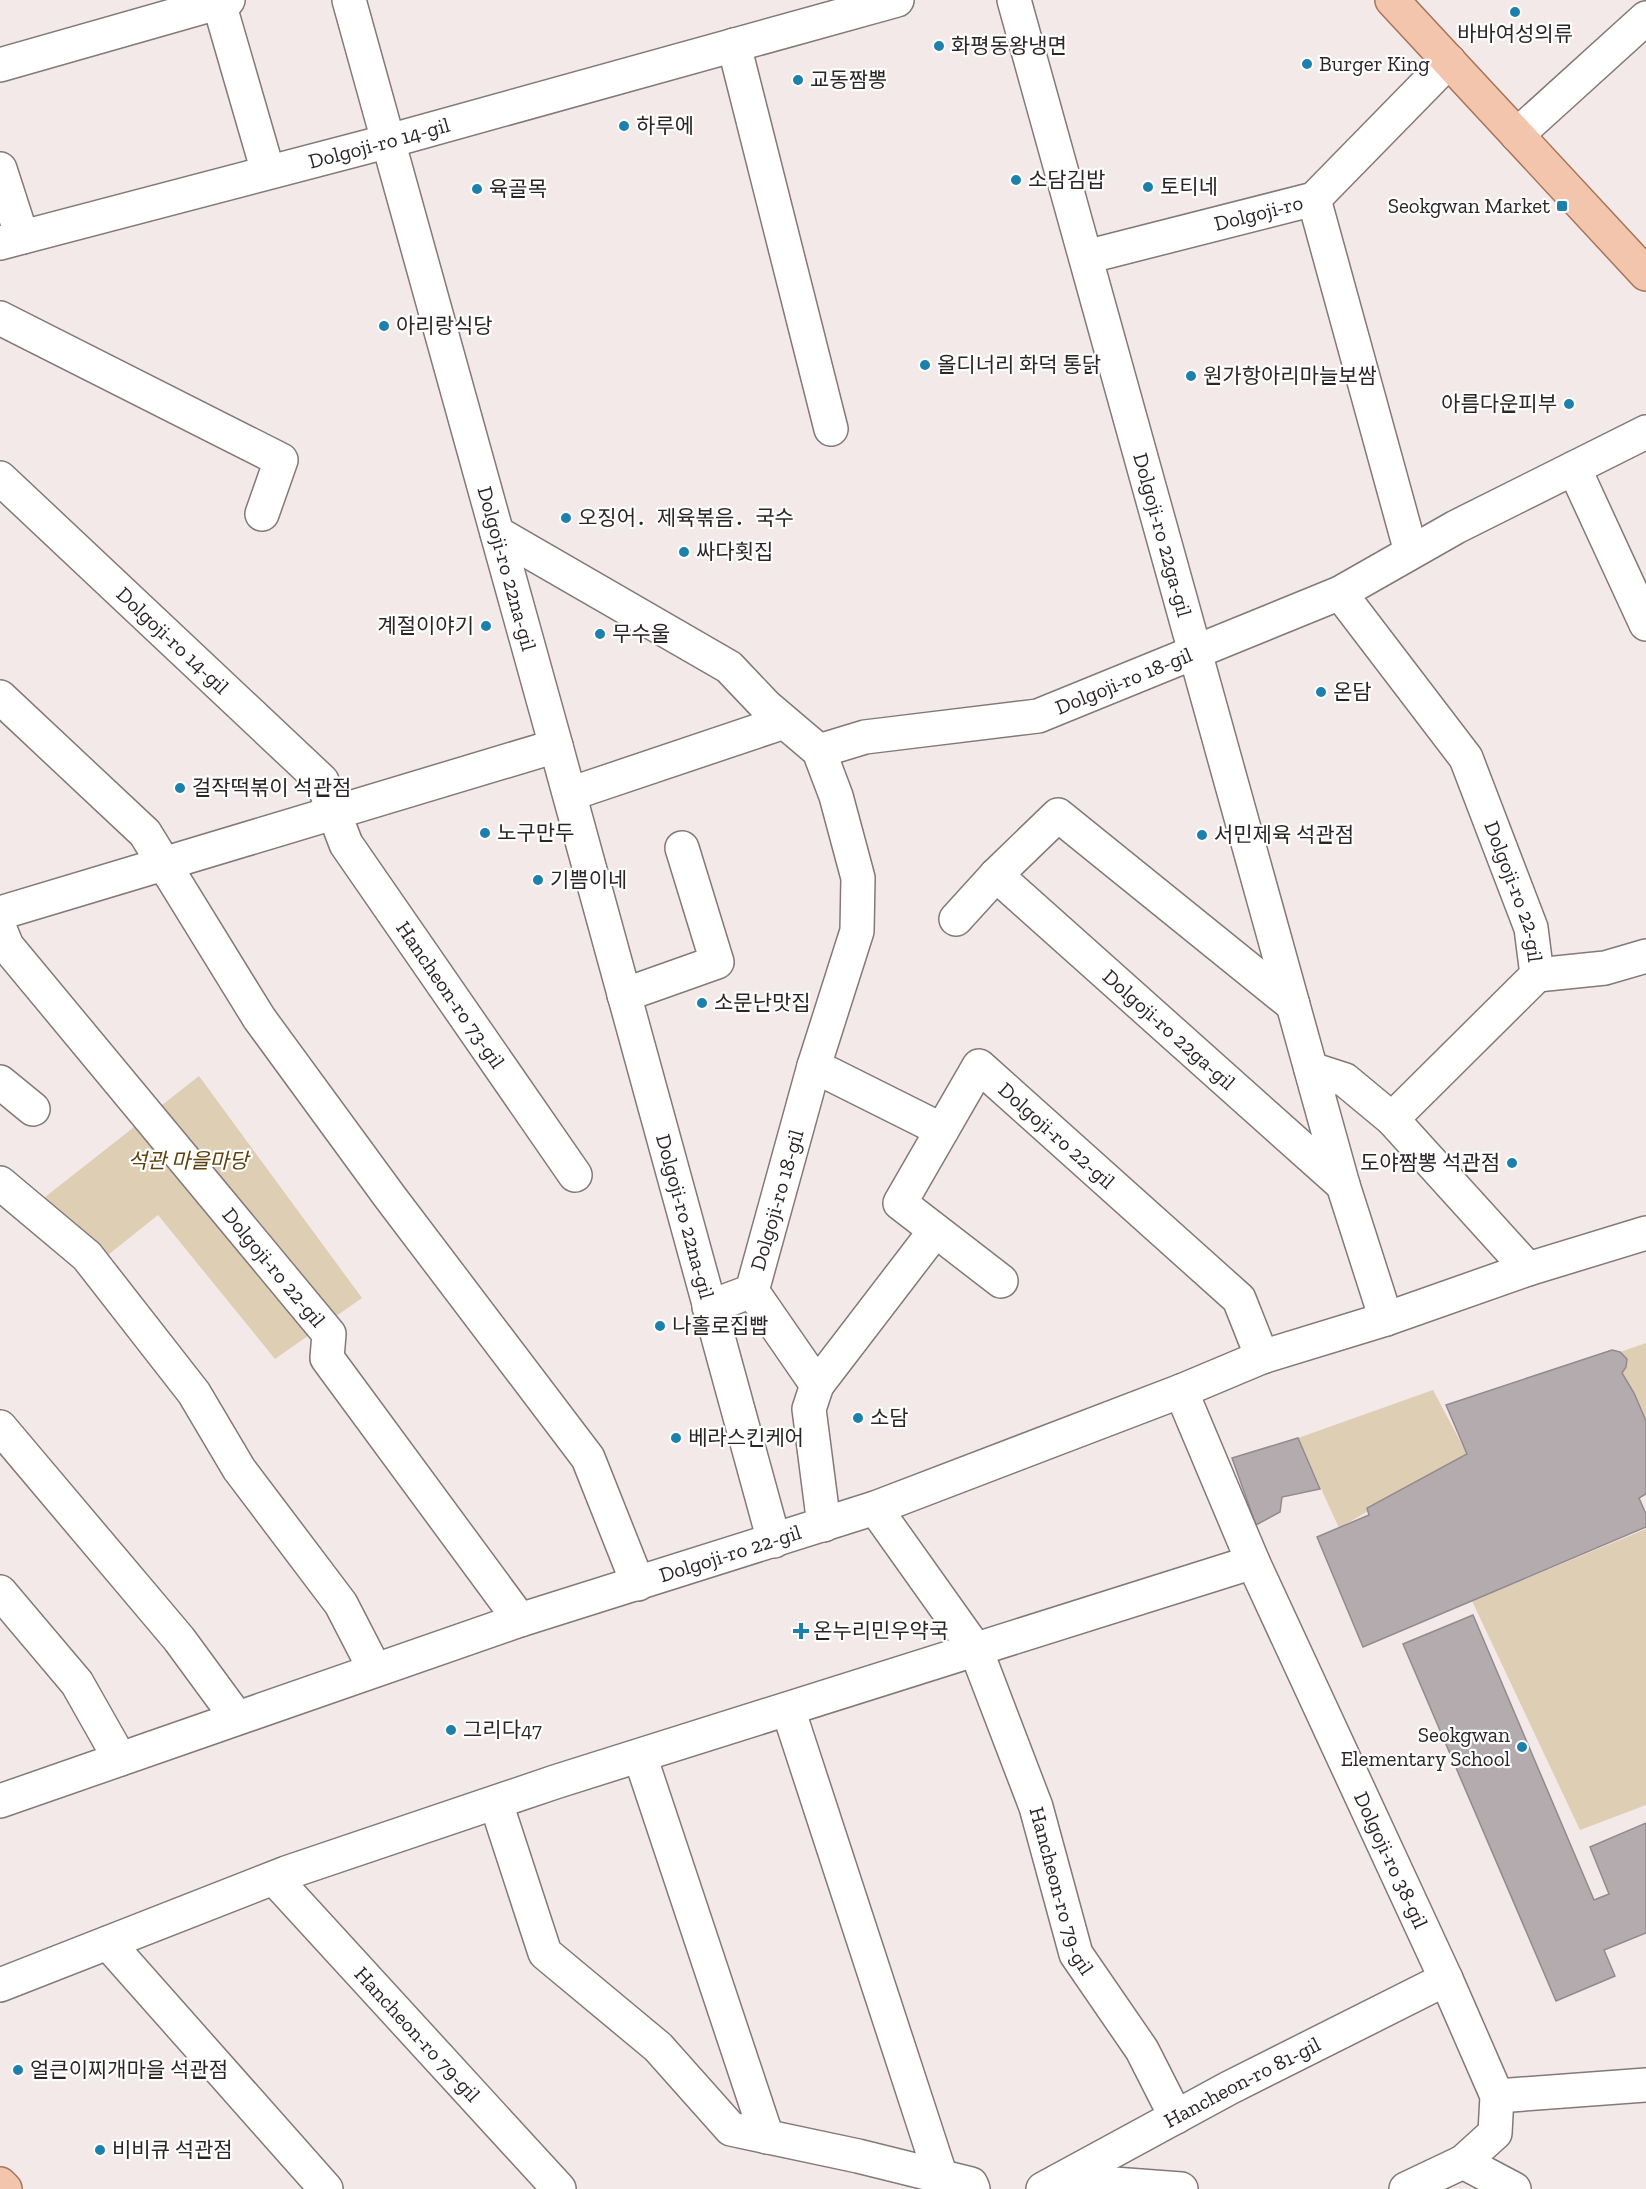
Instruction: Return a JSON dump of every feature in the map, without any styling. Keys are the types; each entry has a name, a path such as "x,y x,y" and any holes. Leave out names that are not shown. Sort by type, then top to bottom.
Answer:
{"main road":[{"path":"1392,0 1646,274"},
{"path":"0,2184 4,2189"}],"street":[{"name":"Dolgoji-ro 22na-gil","path":"348,0 570,794 774,1541"},
{"name":"Dolgoji-ro 14-gil","path":"0,169 11,240 389,141 897,0"},
{"name":"Dolgoji-ro 22ga-gil","path":"1014,0 1343,1185 1386,1319"},
{"path":"0,65 170,8 224,1 268,172"},
{"path":"1517,135 1646,18"},
{"path":"734,45 831,429"},
{"name":"Dolgoji-ro","path":"1086,257 1314,199 1449,61"},
{"path":"1314,199 1411,552"},
{"path":"0,318 281,460 262,514"},
{"name":"Dolgoji-ro 18-gil","path":"819,751 865,736 1038,716 1340,593 1456,527 1646,432"},
{"path":"1574,468 1646,624"},
{"name":"Dolgoji-ro 14-gil","path":"0,478 322,781 335,812"},
{"name":"Dolgoji-ro 18-gil","path":"497,533 729,667 766,706 819,751 836,796 858,878 857,931 814,1066 752,1292 709,1307"},
{"name":"Dolgoji-ro 22-gil","path":"1340,593 1466,758 1531,928 1537,975 1392,1119"},
{"path":"0,697 145,832 163,863"},
{"path":"570,794 784,722"},
{"path":"0,913 556,746"},
{"name":"Hancheon-ro 73-gil","path":"335,812 346,844 575,1175"},
{"path":"956,919 996,875 1058,815 1293,1005"},
{"path":"624,995 717,962 682,848"},
{"name":"Dolgoji-ro 22-gil","path":"163,863 259,1018 397,1206 588,1458 638,1584"},
{"name":"Dolgoji-ro 22ga-gil","path":"996,875 1343,1185"},
{"name":"Dolgoji-ro 22-gil","path":"0,929 7,946 329,1334 327,1358 520,1620"},
{"path":"1537,975 1605,968 1646,956"},
{"path":"814,1066 942,1130"},
{"name":"Dolgoji-ro 22-gil","path":"1001,1281 900,1203 979,1066 1239,1299 1262,1357"},
{"path":"1311,1069 1345,1080 1392,1119 1528,1269"},
{"path":"0,1082 33,1109"},
{"path":"0,1183 87,1257 194,1393 238,1469 341,1604 375,1670"},
{"name":"Dolgoji-ro 22-gil","path":"824,1525 809,1409 817,1385 935,1231"},
{"name":"Dolgoji-ro 22-gil","path":"0,1801 520,1620 875,1508 1181,1391 1262,1357 1386,1319 1528,1269 1646,1233"},
{"path":"752,1292 817,1385"},
{"name":"Dolgoji-ro 38-gil","path":"1181,1391 1253,1562 1446,1979 1497,2096"},
{"path":"0,1427 179,1640 237,1719"},
{"name":"Hancheon-ro 79-gil","path":"875,1508 976,1650 1036,1807 1076,1954 1143,2050 1176,2117"},
{"path":"0,1985 274,1878 496,1803 1253,1562"},
{"path":"0,1592 77,1683 120,1759"},
{"path":"788,1709 941,2177"},
{"path":"640,1756 767,2137"},
{"path":"496,1803 545,1953 658,2047 731,2129 858,2156 971,2184 973,2189"},
{"name":"Hancheon-ro 79-gil","path":"274,1878 559,2189"},
{"path":"108,1943 326,2189"},
{"name":"Hancheon-ro 81-gil","path":"1051,2184 1229,2088 1446,1979"},
{"path":"1406,2189 1463,2162 1496,2133 1497,2096 1646,2085"},
{"path":"1463,2162 1514,2189"},
{"path":"1051,2184 1181,2189"}],"green space":[{"name":"석관 마을마당","path":"199,1076 362,1298 275,1359 158,1215 103,1259 40,1201"},
{"path":"1646,1343 1646,1432 1622,1374 1620,1352"},
{"path":"1433,1390 1467,1454 1339,1528 1298,1438"},
{"path":"1646,1529 1646,1805 1580,1830 1472,1601"}],"building":[{"path":"1612,1350 1620,1352 1627,1359 1622,1373 1646,1421 1646,1494 1639,1498 1646,1514 1646,1527 1363,1647 1317,1537 1369,1515 1367,1508 1467,1454 1446,1405"},
{"path":"1298,1438 1320,1489 1282,1497 1280,1512 1256,1525 1232,1458"},
{"path":"1473,1615 1594,1900 1609,1894 1590,1847 1646,1823 1646,1933 1604,1950 1615,1976 1556,2001 1403,1644"}],"place":[{"name":"바바여성의류","path":"1515,12"},
{"name":"화평동왕냉면","path":"939,46"},
{"name":"Burger King","path":"1307,64"},
{"name":"교동짬뽕","path":"798,80"},
{"name":"하루에","path":"624,126"},
{"name":"소담김밥","path":"1016,180"},
{"name":"토티네","path":"1148,187"},
{"name":"육골목","path":"477,189"},
{"name":"Seokgwan Market","path":"1562,206"},
{"name":"아리랑식당","path":"384,326"},
{"name":"올디너리 화덕 통닭","path":"925,365"},
{"name":"원가항아리마늘보쌈","path":"1191,376"},
{"name":"아름다운피부","path":"1569,404"},
{"name":"오징어．제육볶음．국수","path":"566,518"},
{"name":"싸다횟집","path":"684,552"},
{"name":"계절이야기","path":"486,626"},
{"name":"무수울","path":"600,634"},
{"name":"온담","path":"1321,692"},
{"name":"걸작떡볶이 석관점","path":"180,788"},
{"name":"노구만두","path":"485,833"},
{"name":"서민제육 석관점","path":"1202,835"},
{"name":"기쁨이네","path":"538,880"},
{"name":"소문난맛집","path":"702,1003"},
{"name":"도야짬뽕 석관점","path":"1512,1163"},
{"name":"나홀로집빱","path":"660,1326"},
{"name":"소담","path":"858,1418"},
{"name":"베라스킨케어","path":"676,1438"},
{"name":"온누리민우약국","path":"801,1631"},
{"name":"그리다47","path":"451,1730"},
{"name":"Seokgwan Elementary School","path":"1522,1747"},
{"name":"얼큰이찌개마을 석관점","path":"18,2070"},
{"name":"비비큐 석관점","path":"100,2150"}]}
